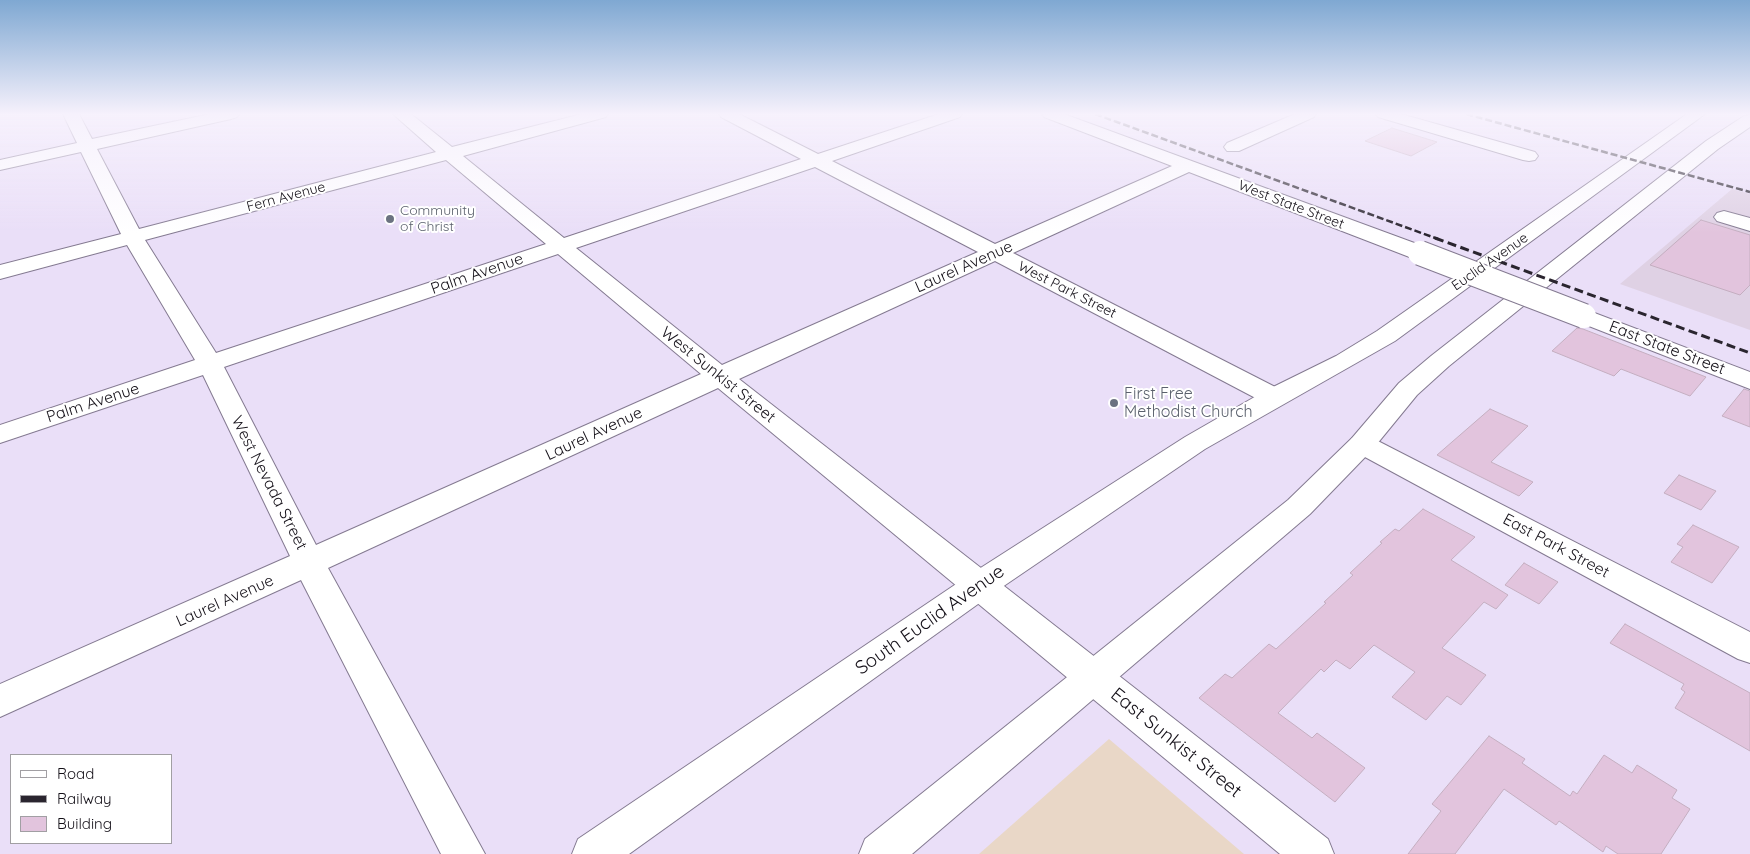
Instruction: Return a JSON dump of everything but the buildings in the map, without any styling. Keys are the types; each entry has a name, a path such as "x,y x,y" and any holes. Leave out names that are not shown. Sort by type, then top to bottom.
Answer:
{"street":[{"path":"0,165 51,154"},
{"name":"West Nevada Street","path":"91,154 133,237 210,364 309,563 464,854"},
{"name":"Fern Avenue","path":"0,272 452,154"},
{"name":"West Sunkist Street","path":"452,154 560,246 719,376 1039,632"},
{"name":"West Park Street","path":"805,154 994,254 1274,396"},
{"name":"Palm Avenue","path":"0,434 835,154"},
{"name":"West State Street","path":"1156,154 1584,316"},
{"path":"1521,154 1528,156"},
{"name":"Euclid Avenue","path":"1274,396 1345,361 1386,336 1640,154"},
{"path":"880,854 1299,507 1362,444 1408,390 1440,361 1701,154"},
{"name":"Laurel Avenue","path":"0,701 1188,166"},
{"path":"1724,217 1750,225"},
{"name":"East State Street","path":"1584,316 1750,381"},
{"name":"South Euclid Avenue","path":"593,854 980,585 1194,443 1274,396"},
{"name":"East Park Street","path":"1362,444 1750,649"},
{"name":"East Sunkist Street","path":"1039,632 1313,854"}],"shaded area":[{"path":"1732,189 1750,194 1750,330 1620,284"},
{"path":"1109,739 1244,854 979,854"}],"railway":[{"path":"1204,154 1438,239"},
{"path":"1611,154 1750,192"},
{"path":"1435,238 1750,353"}],"place":[{"name":"Community of Christ","path":"390,219"},
{"name":"First Free Methodist Church","path":"1114,403"}]}
